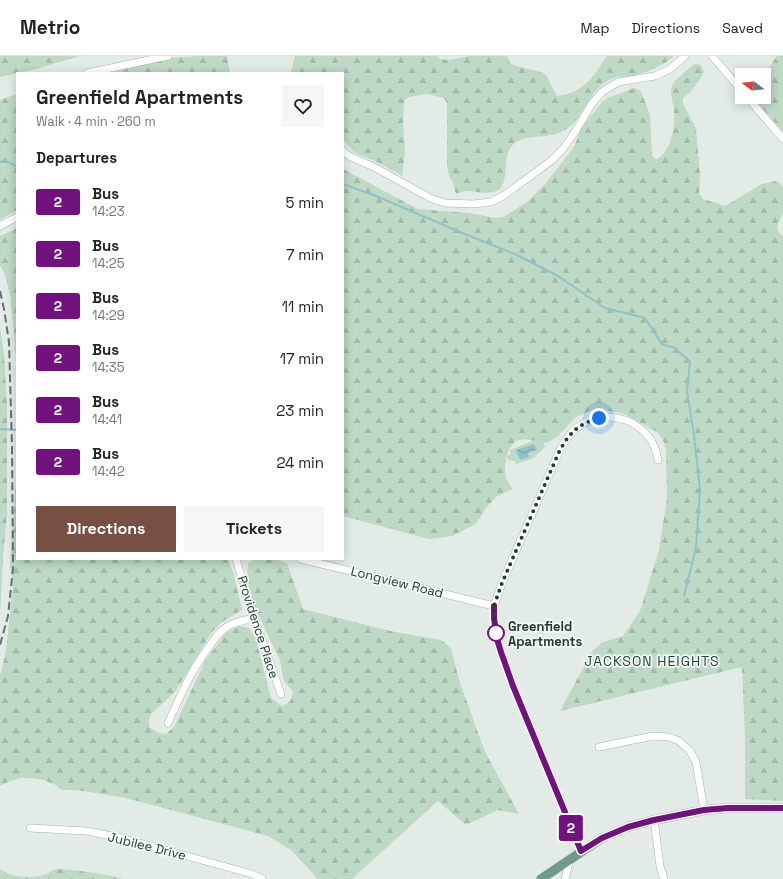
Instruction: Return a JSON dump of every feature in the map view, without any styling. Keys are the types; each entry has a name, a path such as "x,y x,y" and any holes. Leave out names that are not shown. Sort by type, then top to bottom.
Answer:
{"main road":[{"path":"541,879 602,838 628,827 704,810 728,808 783,808"}],"street":[{"path":"92,72 168,56"},
{"path":"344,152 432,199 445,203 473,204 492,202 503,196 551,161 563,150 590,105 602,92 618,82 654,76 670,69 686,56"},
{"path":"712,56 735,83"},
{"path":"753,104 783,139"},
{"path":"0,226 16,218"},
{"path":"581,851 513,686 497,639 494,606 502,583 559,452 569,435 575,429 591,420 599,418 611,417 627,420 647,435 655,447 658,460"},
{"name":"Providence Place","path":"236,560 281,694"},
{"name":"Longview Road","path":"304,560 494,606"},
{"path":"168,723 188,678 215,638 228,626 255,618"},
{"path":"599,747 653,736 668,737 677,740 690,751 696,762 704,810"},
{"path":"654,820 660,866 664,879"},
{"name":"Jubilee Drive","path":"30,828 86,831 118,837 252,874 262,879"},
{"path":"565,879 570,859"}],"green space":[{"path":"0,56 80,56 36,69 16,72 16,73 0,77"},
{"path":"227,56 230,72 115,72 169,58"},
{"path":"295,56 437,56 440,59 450,60 469,56 507,56 512,64 546,75 557,96 571,93 585,85 607,56 674,56 663,64 646,72 609,80 596,91 577,119 565,130 554,134 519,140 508,152 504,182 502,186 498,190 490,193 464,191 456,194 447,166 447,103 444,98 427,94 409,97 404,102 403,123 405,152 402,176 375,161 354,152 344,141 344,72 290,72"},
{"path":"777,56 783,56 783,132 759,104 771,104 771,68 769,68"},
{"path":"695,64 701,65 704,72 698,83 683,98 683,104 696,128 700,174 699,193 703,199 725,206 762,184 775,181 781,184 783,188 783,213 777,226 779,233 783,236 783,801 745,799 745,737 742,667 560,711 593,650 603,642 623,636 640,611 659,550 667,498 666,450 661,437 657,432 621,413 594,409 576,417 558,436 547,443 525,439 515,442 511,446 507,456 505,469 506,479 513,489 496,497 486,508 476,524 452,536 429,539 344,516 344,170 418,209 469,213 496,218 503,217 527,202 546,183 574,147 582,127 602,102 608,98 634,88 641,91 650,115 652,155 656,160 669,145 673,131 674,110 671,89 672,85"},
{"path":"16,94 16,211 0,220 0,100"},
{"path":"16,228 16,356 10,295 5,274 0,266 0,236"},
{"path":"0,327 4,353 7,406 7,514 0,616"},
{"path":"542,437 545,447 532,459 516,464 515,461 509,461 507,456 511,454 510,450"},
{"path":"16,481 16,560 228,560 233,572 242,610 222,622 212,632 175,692 152,713 149,720 150,728 159,733 166,734 174,727 205,661 226,633 239,626 249,628 256,639 271,698 282,706 288,703 292,697 293,691 284,681 280,660 256,610 247,571 250,562 255,560 279,560 287,563 303,609 390,631 441,640 451,648 459,680 485,752 519,814 498,810 466,825 438,801 352,879 318,879 291,850 268,836 126,798 77,790 62,790 54,784 43,780 21,778 0,786 0,676 7,642 13,584 10,566"},
{"path":"0,869 23,877 41,876 62,869 97,873 123,879 0,879"}],"water":[{"path":"534,444 537,450 528,453 529,457 520,460 516,450"}],"waterway":[{"path":"0,162 5,161 16,166"},
{"path":"344,184 376,196 517,255 558,276 605,308 645,318 662,344 675,348 690,362 687,391 694,435 700,490 696,547 684,596"},
{"path":"0,429 16,430"}],"railway":[{"path":"0,291 9,342 13,568 8,616 0,645"}],"bus line":[{"name":"2","path":"494,606 497,639 513,686 554,789 581,851 602,838 628,827 654,820 704,810 754,807 783,808"}],"place":[{"name":"Greenfield Apartments","path":"496,633"}],"district":[{"name":"JACKSON HEIGHTS","path":"652,661"}],"route":[{"path":"496,633 494,606 502,583 559,452 569,435 575,429 591,420 599,418"}]}
